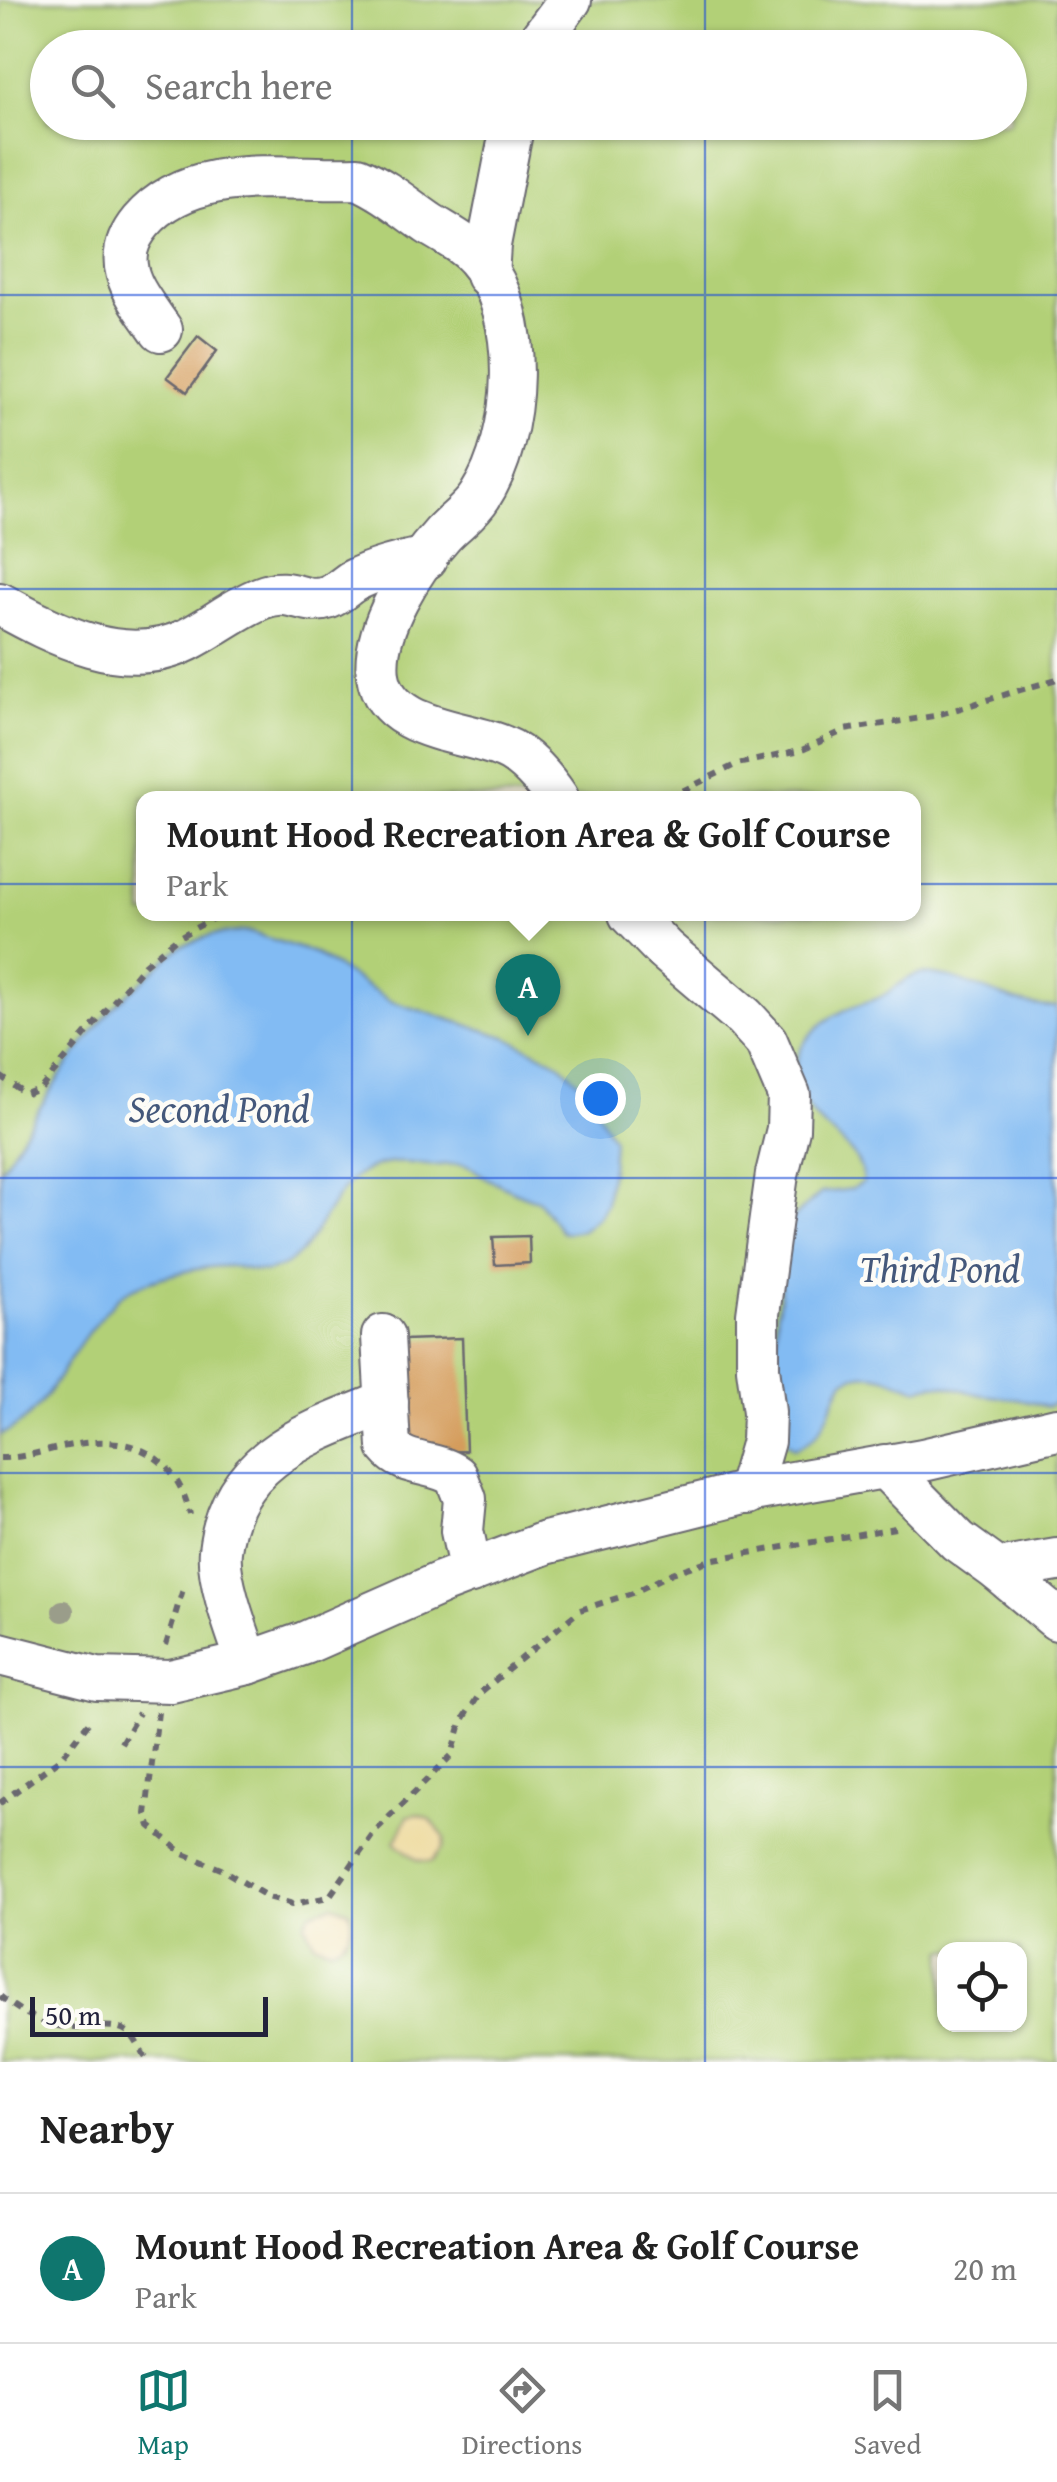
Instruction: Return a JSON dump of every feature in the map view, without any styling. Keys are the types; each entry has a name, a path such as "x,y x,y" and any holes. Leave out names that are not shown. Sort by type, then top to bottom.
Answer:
{"lane":[{"path":"548,30 570,0"},
{"path":"487,275 488,245 509,140"},
{"path":"161,330 128,284 125,254 133,232 156,204 186,187 216,181 358,178 378,186 459,241 480,261 508,327 513,368 508,416 483,491 441,536 392,609 378,646 378,678 388,698 415,720 506,748 552,791"},
{"path":"0,604 54,634 90,646 155,651 186,640 262,597 284,591 305,599 327,598 382,568 426,558"},
{"path":"637,921 744,1016 766,1041 789,1095 788,1130 776,1174 758,1314 763,1441 748,1493"},
{"path":"383,1336 390,1451 411,1462 445,1468 463,1486 462,1531 471,1572"},
{"path":"248,1662 230,1608 220,1553 237,1493 267,1458 311,1432 387,1402"},
{"path":"0,1654 151,1694 338,1630 546,1543 748,1493 1008,1442 1057,1428"},
{"path":"884,1466 951,1533 1057,1619"},
{"path":"998,1570 1057,1560"}],"path":[{"path":"682,791 736,764 800,750 846,730 934,716 1057,679"},
{"path":"0,1076 26,1094 36,1091 144,965 177,938 208,921"},
{"path":"0,1458 34,1456 88,1442 136,1445 154,1454 174,1475 183,1490 191,1522"},
{"path":"151,1694 146,1814 150,1826 184,1854 221,1868 268,1897 293,1904 312,1902 329,1897 376,1828 452,1754 461,1723 480,1692 580,1610 714,1559 894,1528 918,1526 951,1533"},
{"path":"121,1743 151,1694 187,1577"},
{"path":"0,1803 61,1758 89,1722"},
{"path":"0,1996 16,2009 50,2024 76,2028 106,2026 126,2031 150,2062"}],"green space":[{"path":"0,0 1057,0 1057,2062 0,2062"}],"sand":[{"path":"417,1814 430,1819 445,1838 443,1848 431,1862 417,1860 395,1842 408,1816"},
{"path":"333,1905 349,1911 351,1923 345,1939 331,1948 314,1942 305,1923 311,1912"}],"water":[{"name":"Second Pond","path":"246,931 314,953 390,1001 506,1037 559,1063 580,1083 613,1139 606,1203 598,1217 582,1230 562,1233 538,1200 468,1166 391,1163 365,1171 347,1185 307,1245 291,1261 264,1272 231,1266 188,1271 126,1292 89,1332 34,1411 0,1435 0,1171 63,1071 111,1009 181,946 212,935"},
{"name":"Third Pond","path":"920,974 954,979 1020,1002 1057,1007 1057,1402 1047,1407 943,1385 919,1389 882,1376 854,1376 844,1380 814,1437 795,1448 780,1437 776,1329 788,1222 821,1193 852,1189 863,1182 858,1161 814,1116 801,1095 796,1075 798,1057 805,1042 834,1016 879,998"}],"building":[{"path":"198,336 217,351 187,392 167,377"},
{"path":"529,1236 530,1263 495,1265 493,1237"},
{"path":"462,1338 466,1451 407,1453 403,1340"}],"place":[{"name":"Mount Hood Recreation Area & Golf Course","path":"528,1036"}]}
